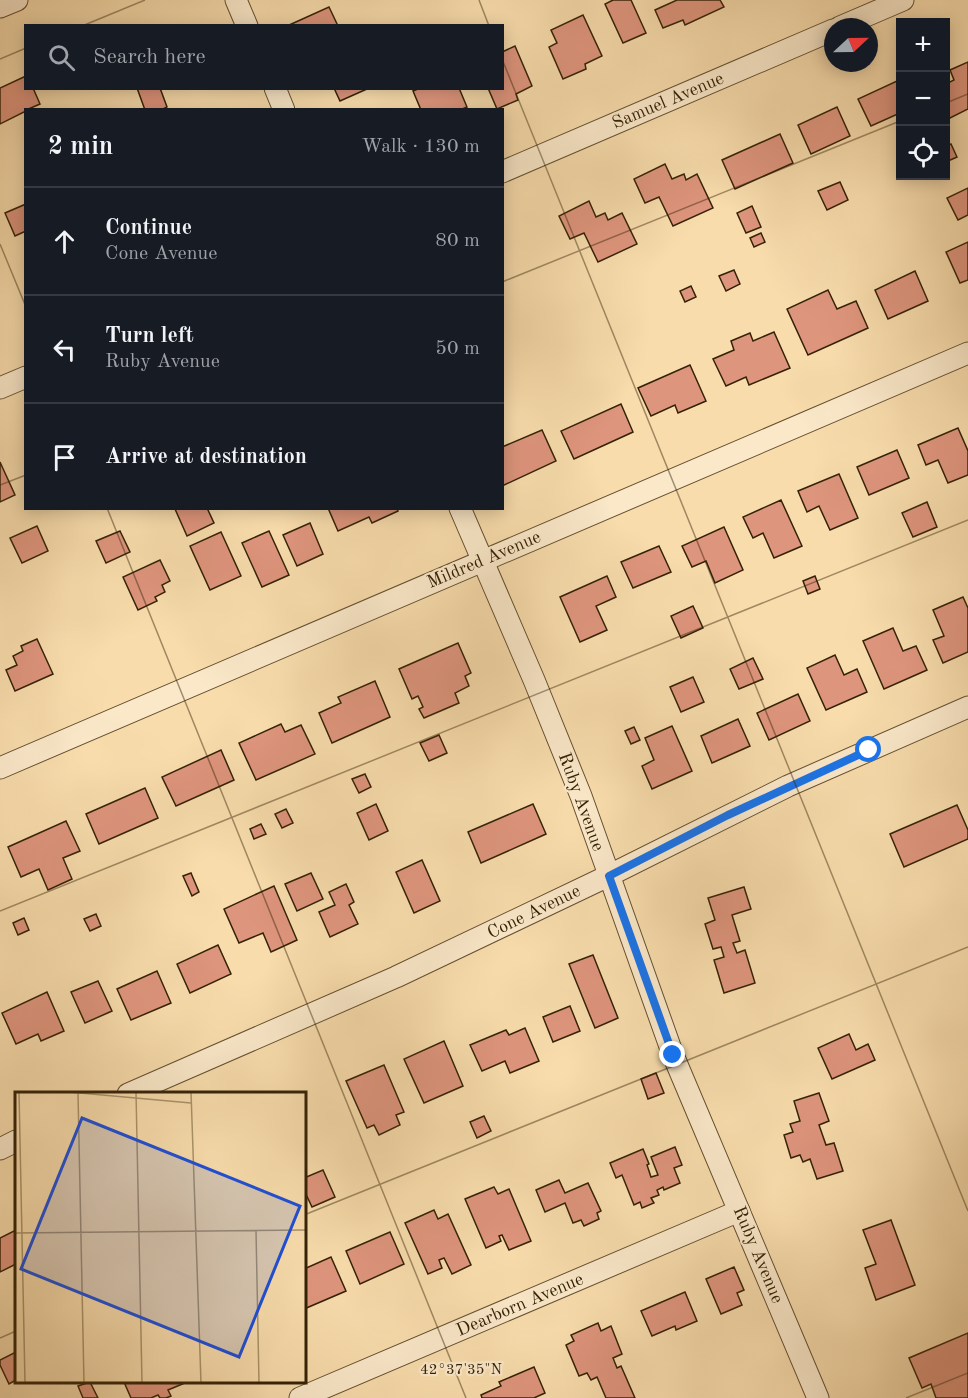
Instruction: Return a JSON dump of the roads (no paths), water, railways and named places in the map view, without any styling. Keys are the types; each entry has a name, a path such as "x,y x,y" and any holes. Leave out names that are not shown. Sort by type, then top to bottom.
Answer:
{"street":[{"path":"0,7 17,0"},
{"path":"236,0 247,24"},
{"path":"861,18 903,0"},
{"name":"Samuel Avenue","path":"504,171 824,34"},
{"path":"276,90 283,108"},
{"name":"Mildred Avenue","path":"0,768 968,353"},
{"path":"0,388 24,378"},
{"name":"Ruby Avenue","path":"461,510 564,754 673,1055 818,1398"},
{"name":"Cone Avenue","path":"133,1092 396,977 609,876 788,786 968,707"},
{"path":"0,1149 15,1142"},
{"name":"Dearborn Avenue","path":"300,1398 739,1211"}]}
